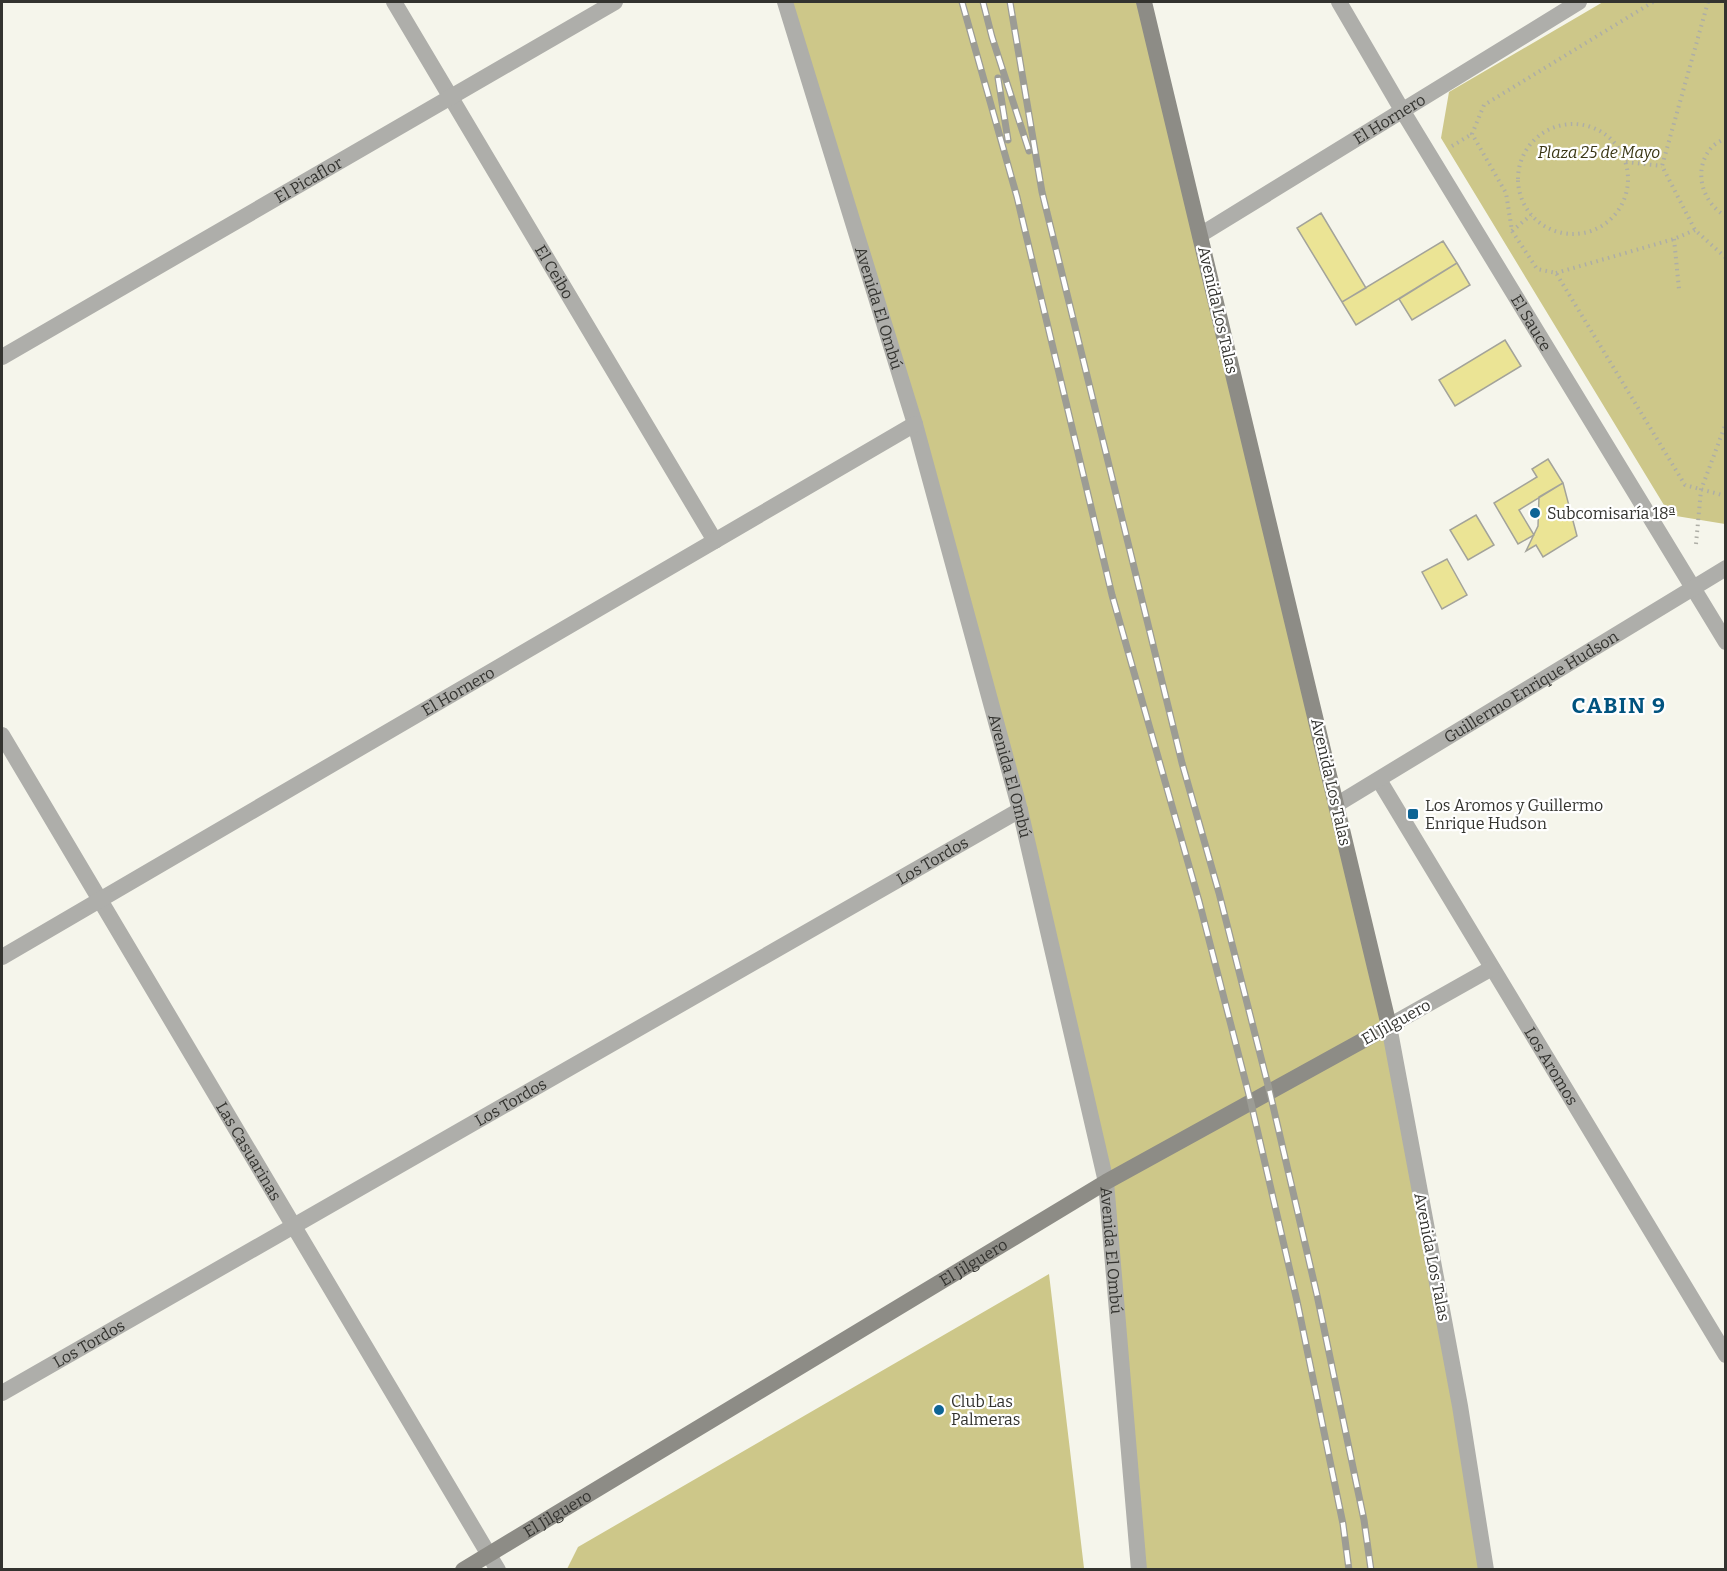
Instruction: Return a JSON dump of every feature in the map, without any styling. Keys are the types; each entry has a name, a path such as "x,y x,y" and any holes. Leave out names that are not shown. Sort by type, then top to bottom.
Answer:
{"main road":[{"name":"Avenida Los Talas","path":"1144,2 1389,1026"},
{"name":"El Jilguero","path":"463,1569 1106,1182 1389,1026"}],"street":[{"name":"El Ceibo","path":"394,2 715,541"},
{"name":"El Picaflor","path":"2,357 615,2"},
{"name":"Avenida El Ombú","path":"785,2 915,424 1020,810 1106,1182 1140,1569"},
{"name":"El Sauce","path":"1339,2 1402,110 1725,642"},
{"name":"El Hornero","path":"1200,235 1579,2"},
{"name":"El Hornero","path":"2,957 915,424"},
{"name":"Guillermo Enrique Hudson","path":"1336,806 1725,568"},
{"name":"Las Casuarinas","path":"2,735 498,1569"},
{"name":"Los Aromos","path":"1378,780 1725,1355"},
{"name":"Los Tordos","path":"2,1393 1020,810"},
{"name":"El Jilguero","path":"1389,1026 1492,968"},
{"name":"Avenida Los Talas","path":"1389,1026 1460,1406 1486,1569"}],"path":[{"path":"1653,2 1484,105 1472,134 1506,193 1512,231 1537,269 1556,273 1674,239 1695,230"},
{"path":"1708,2 1662,166 1695,230 1725,258"},
{"path":"1577,123 1599,129 1615,143 1626,162 1629,183 1623,204 1609,221 1590,232 1569,234 1548,229 1531,215 1520,196 1518,174 1524,154 1537,137 1556,126 1577,123"},
{"path":"1725,138 1713,146 1702,163 1701,183 1708,202 1725,216"},
{"path":"1626,162 1662,166"},
{"path":"1512,231 1531,215"},
{"path":"1674,239 1679,290"},
{"path":"1556,273 1685,485 1725,496"},
{"path":"1696,545 1701,490 1725,423"}],"green space":[{"path":"785,2 1144,2 1389,1026 1486,1569 1139,1569 1106,1182 1020,810"},
{"name":"Plaza 25 de Mayo","path":"1603,2 1725,2 1725,524 1670,515 1441,138 1449,92"},
{"name":"Club Las Palmeras","path":"1049,1274 1084,1568 1081,1570 567,1569 578,1547"}],"building":[{"path":"1321,213 1366,288 1342,302 1297,228"},
{"path":"1443,241 1457,263 1356,325 1342,302"},
{"path":"1457,263 1470,285 1412,320 1399,299"},
{"path":"1505,340 1521,366 1455,406 1439,380"},
{"path":"1548,459 1563,483 1519,510 1534,535 1518,544 1494,503 1537,477 1532,469"},
{"path":"1563,483 1577,536 1543,557 1536,545 1526,551 1538,526 1539,497"},
{"path":"1476,515 1494,545 1468,560 1450,530"},
{"path":"1447,559 1467,595 1442,609 1422,572"}],"railway":[{"path":"962,2 1017,197 1112,595 1199,901 1251,1103 1297,1301 1343,1524 1349,1570"},
{"path":"983,2 1029,151"},
{"path":"1010,2 1042,192 1182,763 1219,893 1270,1093 1317,1295 1364,1520 1371,1570"},
{"path":"998,78 1008,140"}],"place":[{"name":"Subcomisaría 18ª","path":"1535,513"},
{"name":"Los Aromos y Guillermo Enrique Hudson","path":"1413,814"},
{"name":"Club Las Palmeras","path":"939,1410"}],"district":[{"name":"CABIN 9","path":"1619,705"}]}
